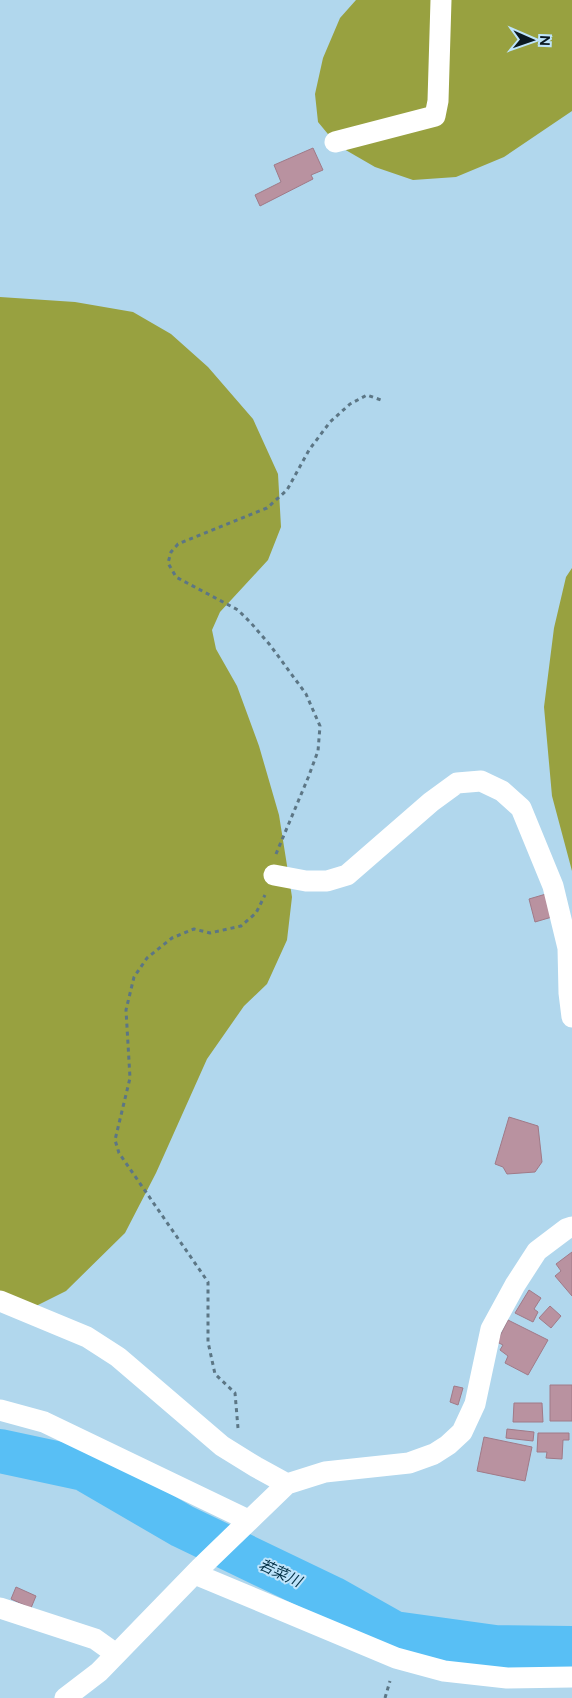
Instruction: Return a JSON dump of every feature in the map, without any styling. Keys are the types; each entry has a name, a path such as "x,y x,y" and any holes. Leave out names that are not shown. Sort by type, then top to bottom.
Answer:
{"street":[{"path":"334,142 435,116 438,101 441,0"},
{"path":"274,875 327,881 348,876 431,802 457,783 481,781 502,791 521,808 553,886 568,948 568,993 572,1017"},
{"path":"65,1698 98,1672 244,1524 287,1484 325,1472 408,1463 434,1454 448,1445 462,1432 476,1404 491,1329 514,1285 537,1251 566,1229 572,1227"},
{"path":"0,1302 87,1337 118,1357 222,1446 287,1484"},
{"path":"0,1410 44,1422 244,1524"},
{"path":"197,1571 396,1658 444,1671 507,1678 572,1677"},
{"path":"0,1608 95,1639 116,1654"}],"path":[{"path":"240,1457 235,1393 215,1374 208,1342 208,1282 119,1153 115,1140 130,1078 126,1010 134,977 147,958 172,938 194,930 210,933 241,926 256,914 274,875 275,857 318,751 320,726 306,694 270,645 251,623 238,610 176,577 168,563 171,552 178,544 267,508 287,490 309,450 330,422 350,404 367,395 381,400"}],"green space":[{"path":"356,0 572,0 572,111 504,157 456,177 413,180 375,167 337,145 318,122 315,94 323,58 340,18"},
{"path":"0,297 75,302 133,312 171,334 208,367 253,419 278,474 281,527 268,560 220,612 212,630 216,649 237,686 259,746 279,815 292,897 287,940 267,984 244,1006 207,1059 156,1173 125,1233 66,1291 36,1306 0,1307"},
{"path":"572,568 572,871 552,796 544,707 554,628 566,577"}],"building":[{"path":"313,148 323,170 311,175 313,179 260,206 255,195 281,182 274,165"},
{"path":"546,894 552,917 535,922 529,899"},
{"path":"509,1117 538,1126 542,1162 535,1172 507,1174 503,1167 495,1164"},
{"path":"572,1252 572,1296 555,1276 561,1271 556,1264"},
{"path":"529,1290 541,1298 534,1309 538,1312 533,1322 515,1313"},
{"path":"550,1306 561,1316 551,1328 539,1318"},
{"path":"508,1320 548,1340 528,1375 505,1363 508,1356 500,1350 503,1345 497,1342"},
{"path":"550,1385 572,1385 572,1421 550,1421"},
{"path":"454,1386 463,1388 458,1405 450,1402"},
{"path":"514,1403 542,1403 543,1422 513,1422"},
{"path":"507,1429 534,1432 533,1441 506,1438"},
{"path":"538,1433 569,1433 569,1440 563,1440 562,1459 546,1458 547,1452 537,1452"},
{"path":"484,1437 532,1447 525,1481 477,1471"},
{"path":"16,1587 36,1596 31,1608 11,1599"}],"waterway":[{"name":"若菜川","path":"0,1451 84,1469 182,1526 332,1598 394,1633 495,1647 572,1648"}]}
